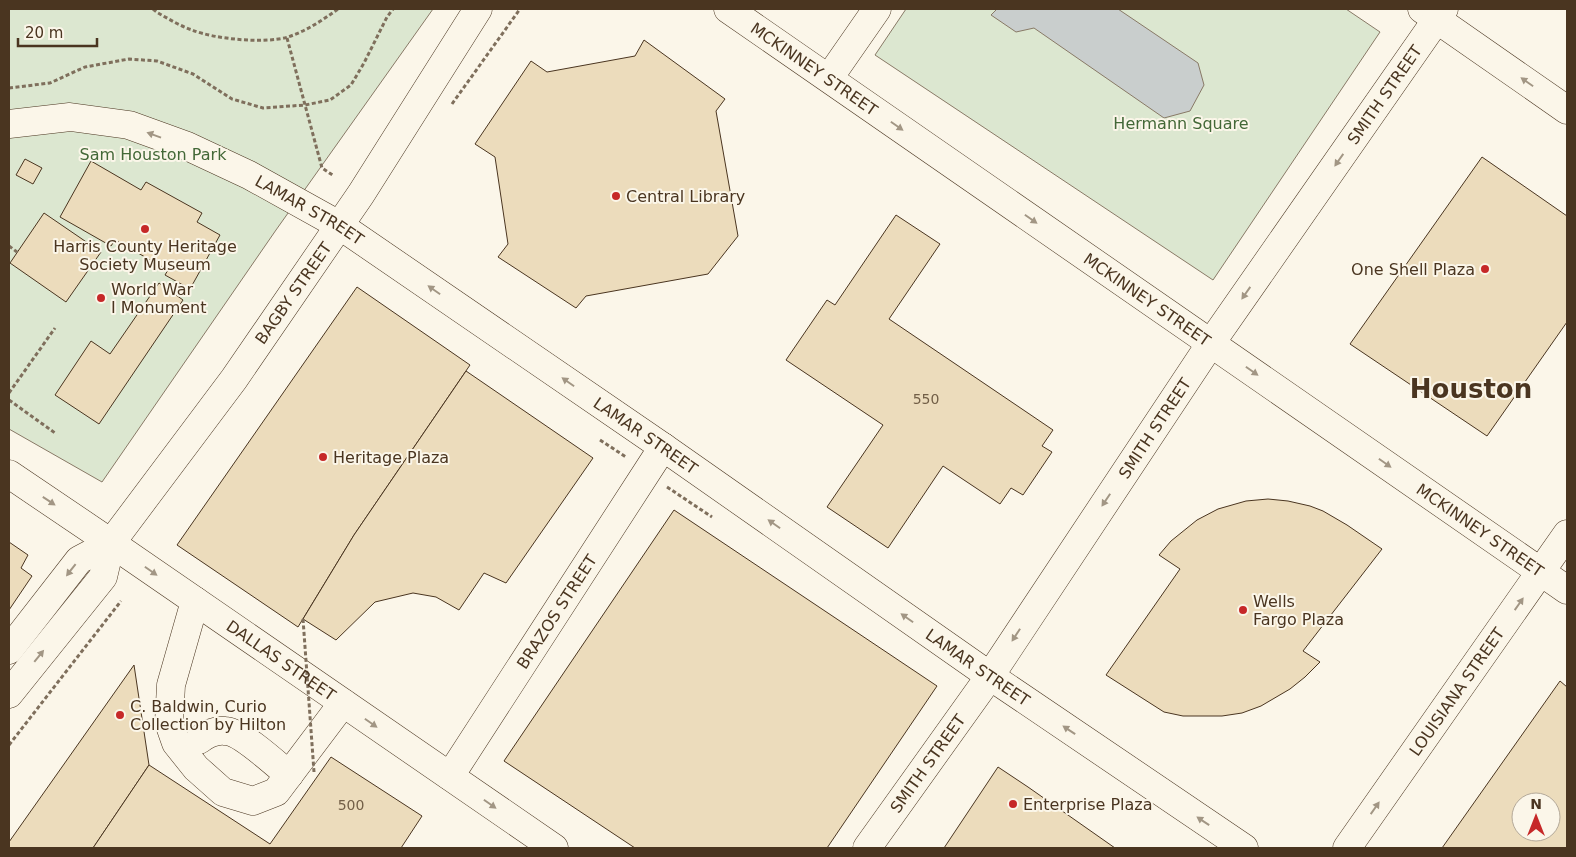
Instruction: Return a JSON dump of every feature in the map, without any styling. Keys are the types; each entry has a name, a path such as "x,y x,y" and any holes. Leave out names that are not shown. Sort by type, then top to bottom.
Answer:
{"street":[{"name":"BAGBY STREET","path":"111,543 234,379 360,194 478,9"},
{"name":"MCKINNEY STREET","path":"728,9 1567,590"},
{"path":"829,78 877,9"},
{"path":"1434,12 1567,110"},
{"name":"SMITH STREET","path":"867,848 990,676 1434,12"},
{"name":"LAMAR STREET","path":"9,124 70,117 128,125 187,146 249,175 339,225 663,447 990,676 1244,848"},
{"name":"BRAZOS STREET","path":"450,776 663,447"},
{"name":"DALLAS STREET","path":"9,474 554,848"},
{"name":"LOUISIANA STREET","path":"1347,848 1567,534"},
{"path":"9,650 79,560 111,543"},
{"path":"9,694 103,577 111,543"},
{"path":"195,601 171,685 170,723 176,744 196,768 223,792 253,801 276,792 302,773 343,703"},
{"path":"199,740 210,733 226,730 302,773"}],"path":[{"path":"153,9 193,31 222,38 273,39 287,38 324,20 338,9"},
{"path":"9,88 50,83 85,67 129,59 157,61 193,74 232,99 264,108 305,105 330,100 351,85 393,9"},
{"path":"287,38 322,168 334,176"},
{"path":"9,246 17,252"},
{"path":"9,392 55,328"},
{"path":"9,400 55,433"},
{"path":"9,745 126,595"},
{"path":"302,773 303,619"}],"green space":[{"name":"Sam Houston Park","path":"9,9 433,9 276,230 102,482 9,429"},
{"name":"Hermann Square","path":"906,9 1346,9 1380,32 1213,280 875,55"}],"shaded area":[{"path":"997,9 1118,9 1198,63 1204,85 1190,111 1164,118 1034,28 1016,32 991,15"}],"building":[{"name":"Central Library","path":"644,40 725,99 716,111 738,236 708,274 586,296 576,308 498,257 508,244 495,157 475,144 531,61 547,72 635,56"},
{"name":"One Shell Plaza","path":"1482,157 1567,216 1567,322 1487,436 1350,344"},
{"path":"25,159 42,168 33,184 16,175"},
{"name":"Harris County Heritage Society Museum","path":"91,161 141,190 146,182 202,213 197,222 220,235 190,289 165,275 168,270 115,240 111,246 60,217"},
{"path":"44,213 101,252 66,302 10,263"},
{"path":"896,215 940,244 889,319 1053,430 1042,446 1052,452 1023,495 1011,488 1000,504 943,466 888,548 827,507 883,425 786,360 827,300 835,305"},
{"path":"159,283 183,300 99,424 55,395 91,341 110,354"},
{"name":"Heritage Plaza","path":"357,287 470,365 354,535 298,627 177,545"},
{"path":"466,371 593,458 506,583 484,573 459,610 436,597 413,593 375,602 336,640 303,619 354,535"},
{"name":"Wells Fargo Plaza","path":"1268,499 1288,501 1323,511 1382,549 1303,651 1320,662 1290,689 1261,706 1242,713 1222,716 1183,716 1164,712 1106,675 1180,569 1159,555 1171,541 1197,520 1218,509 1246,501"},
{"path":"674,510 937,686 827,848 635,848 504,761"},
{"path":"9,542 28,555 21,568 32,576 9,610"},
{"name":"C. Baldwin, Curio Collection by Hilton","path":"134,665 149,765 93,848 9,848 9,842"},
{"path":"1560,681 1567,687 1567,848 1442,848"},
{"path":"331,757 422,816 401,848 93,848 149,765 270,844"},
{"name":"Enterprise Plaza","path":"998,767 1028,787 1115,848 944,848"}],"place":[{"name":"Central Library","path":"616,196"},
{"name":"Harris County Heritage Society Museum","path":"145,229"},
{"name":"One Shell Plaza","path":"1485,269"},
{"name":"World War I Monument","path":"101,298"},
{"name":"Heritage Plaza","path":"323,457"},
{"name":"Wells Fargo Plaza","path":"1243,610"},
{"name":"C. Baldwin, Curio Collection by Hilton","path":"120,715"},
{"name":"Enterprise Plaza","path":"1013,804"}],"district":[{"name":"Houston","path":"1471,389"}]}
